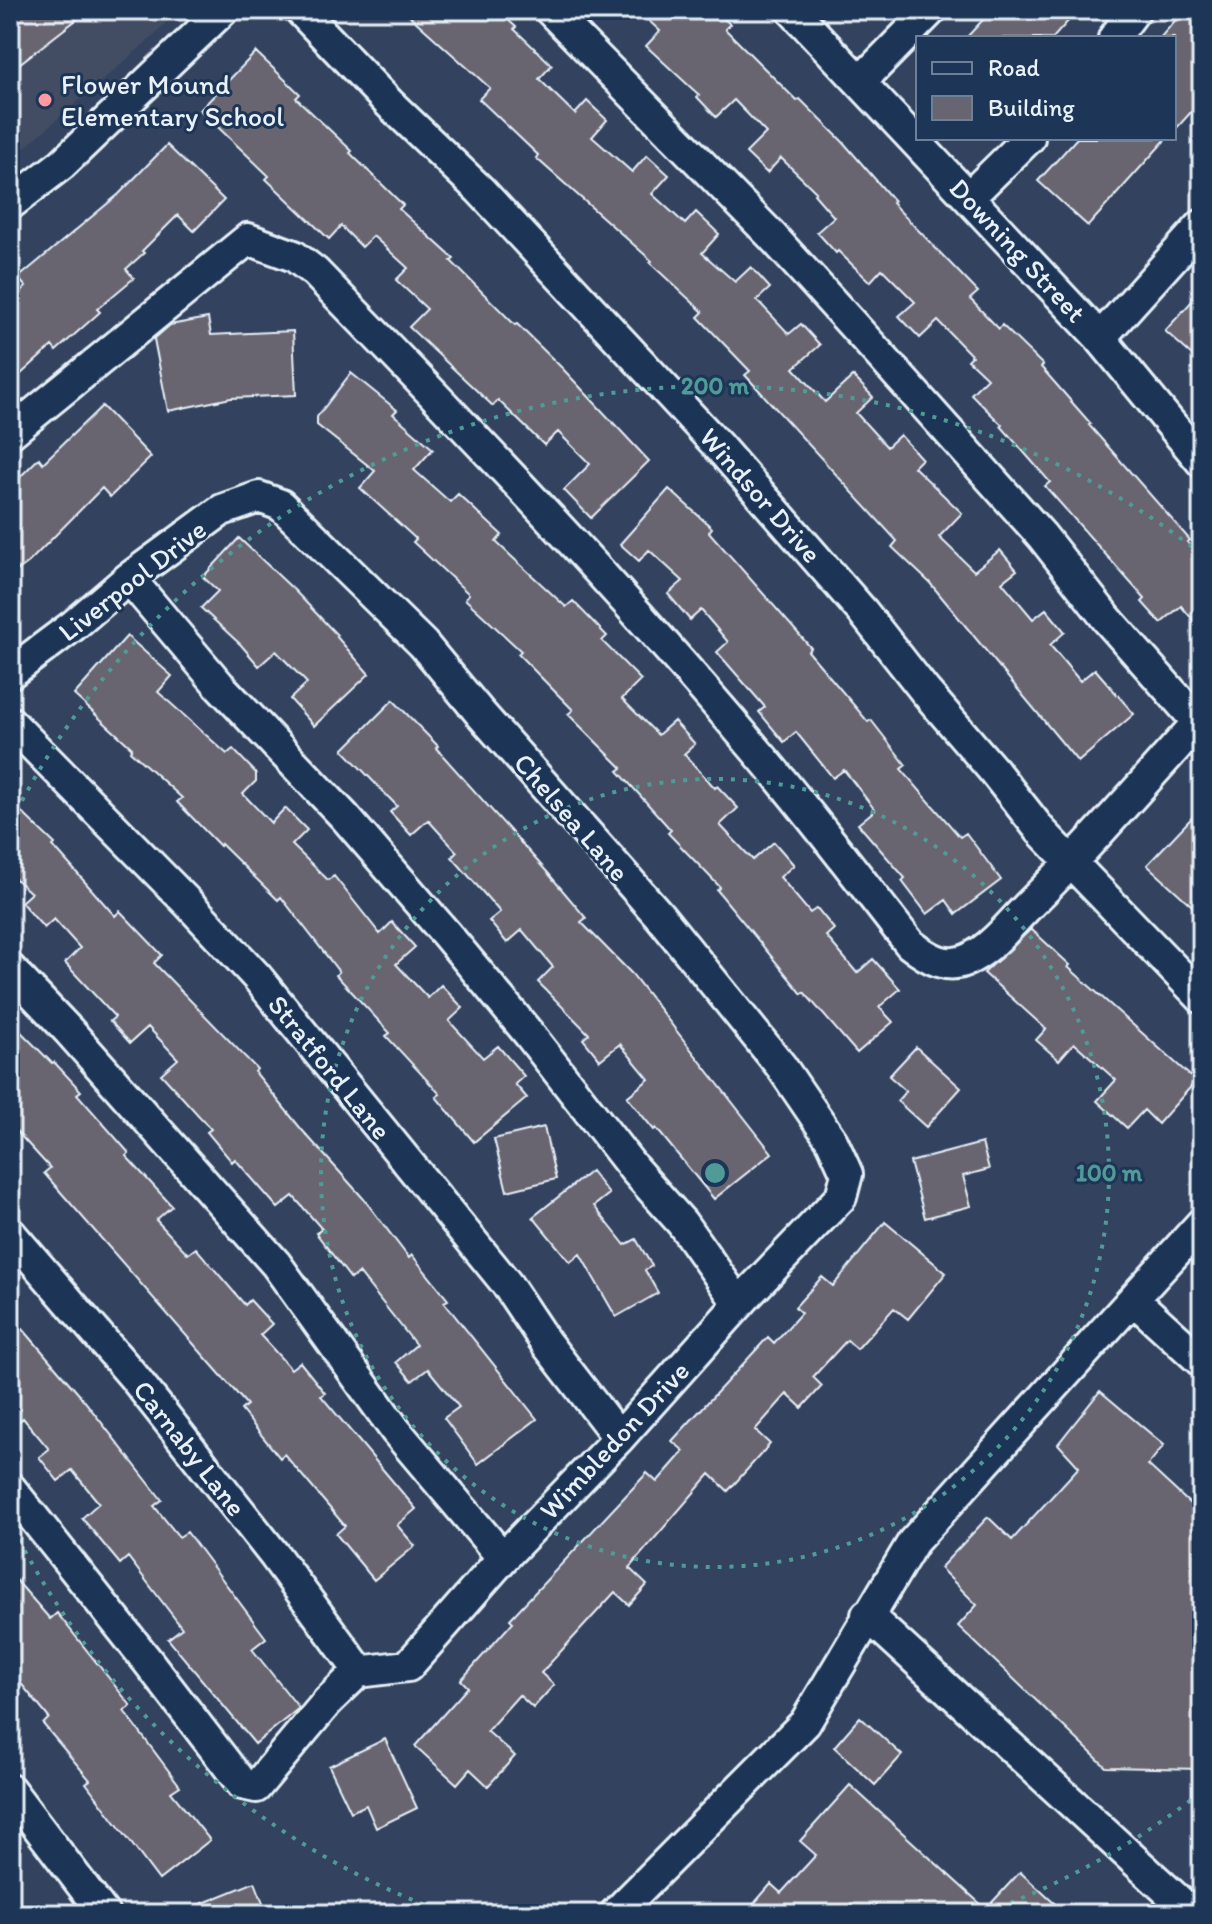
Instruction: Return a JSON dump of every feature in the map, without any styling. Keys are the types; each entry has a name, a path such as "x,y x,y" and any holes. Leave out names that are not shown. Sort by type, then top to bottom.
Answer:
{"street":[{"path":"10,204 62,164 223,10"},
{"name":"Windsor Drive","path":"300,10 390,104 480,190 719,447 863,612 925,691 1071,864 1202,998"},
{"path":"10,433 248,239 294,256 315,272 451,412 654,633 757,750 910,944 928,958 949,965 970,959 990,944 1071,864 1200,720 1107,619 1042,536 772,236 550,10"},
{"name":"Downing Street","path":"792,10 1100,338 1201,459"},
{"path":"861,81 931,10"},
{"path":"1116,36 1135,10"},
{"path":"969,197 1027,140"},
{"path":"1100,338 1202,225"},
{"name":"Liverpool Drive","path":"10,673 74,625 129,578 222,510 259,497"},
{"name":"Chelsea Lane","path":"259,497 281,505 423,644 659,915 781,1066 832,1141 847,1174"},
{"path":"129,578 220,686 345,817 447,935 555,1066 634,1169 682,1223 739,1304"},
{"name":"Stratford Lane","path":"10,722 257,977 506,1283 546,1343 619,1438"},
{"path":"10,969 276,1264 396,1431 503,1558"},
{"name":"Wimbledon Drive","path":"358,1672 408,1666 503,1558 619,1438 739,1304 841,1197 847,1174"},
{"path":"615,1914 805,1723 913,1542 1202,1223"},
{"name":"Carnaby Lane","path":"10,1233 134,1377 275,1556 358,1672"},
{"path":"1134,1300 1202,1362"},
{"path":"10,1488 242,1784 256,1787 328,1701 358,1672"},
{"path":"867,1615 1193,1914"},
{"path":"10,1790 104,1914"}],"shaded area":[{"name":"Flower Mound Elementary School","path":"10,10 178,10 149,40 10,160"}],"building":[{"path":"10,10 89,10 10,71"},
{"path":"403,10 497,10 516,27 514,29 552,65 539,79 575,114 587,101 607,120 592,137 632,172 647,155 669,175 652,194 685,224 696,212 719,234 702,253 735,282 751,267 770,288 757,300 789,334 801,324 820,345 794,368 825,402 853,376 873,397 856,413 887,447 900,435 922,459 914,467 962,513 939,537 974,571 1000,550 1017,570 1002,582 1033,619 1046,609 1065,632 1050,645 1080,681 1095,669 1134,714 1078,762 930,583 892,547 897,541 745,375 750,371 698,317 703,312 650,263 652,261 536,158 538,155 479,99 490,88"},
{"path":"637,10 714,10 730,24 725,29 843,142 894,201 892,203 978,292 970,299 999,329 1002,325 1043,365 1041,367 1089,425 1190,540 1187,542 1202,559 1202,630 1181,606 1161,623 1142,602 1145,599 1045,486 1050,482 971,394 987,378 968,360 972,356 938,321 920,338 899,316 915,302 882,269 870,282 838,251 836,253 817,232 834,217 814,194 816,192 781,158 767,173 746,153 766,133 734,100 716,117 697,97 699,95 646,46 660,31"},
{"path":"992,10 1078,10 1055,36 968,36"},
{"path":"1184,10 1202,10 1202,120 1192,111 1176,129 1176,36 1162,36"},
{"path":"256,52 300,94 296,98 403,205 399,209 454,259 451,261 562,368 649,461 591,518 564,490 590,464 558,432 544,445 498,400 493,406 409,327 427,309 396,280 408,268 373,236 362,247 341,226 329,239 200,110"},
{"path":"1075,140 1165,140 1088,226 1038,181"},
{"path":"167,145 224,200 194,231 178,215 126,269 134,278 97,309 100,312 56,351 52,346 10,384 10,301 26,287 18,278 119,194"},
{"path":"1202,290 1202,364 1165,331"},
{"path":"208,318 211,335 293,331 296,395 231,398 168,411 154,339 170,325"},
{"path":"351,373 397,410 393,414 433,449 414,470 450,502 458,494 502,535 496,542 566,607 573,601 607,636 602,641 641,680 622,699 658,735 674,721 695,744 684,754 738,808 720,825 753,860 774,842 794,865 780,877 810,913 817,908 834,929 826,936 857,973 873,959 900,989 879,1007 893,1022 857,1053 804,992 802,994 717,890 720,887 668,833 671,830 618,771 622,768 568,714 573,710 518,654 521,651 465,599 469,594 413,542 416,539 360,488 375,471 317,425 317,417"},
{"path":"102,406 151,457 110,497 102,488 29,562 10,576 10,487 39,458 43,463"},
{"path":"669,489 712,528 709,532 811,648 808,651 868,722 871,720 906,765 901,769 960,837 966,833 1001,880 956,914 946,900 927,914 902,881 905,878 858,824 875,810 844,770 833,778 796,732 784,742 759,712 765,707 717,652 728,642 701,610 690,620 668,594 683,581 649,550 639,561 620,544"},
{"path":"239,538 295,591 369,674 314,726 290,699 307,683 276,651 259,666 201,608 218,591 203,577"},
{"path":"127,636 172,676 158,692 227,754 233,749 256,773 256,781 243,794 271,823 285,808 307,830 292,845 328,880 334,876 380,934 392,922 415,947 396,964 428,998 441,985 463,1008 449,1021 483,1058 498,1046 524,1076 515,1084 527,1098 474,1142 436,1097 440,1094 386,1036 390,1033 336,975 339,972 281,897 278,900 220,846 177,802 182,798 74,695"},
{"path":"393,700 438,746 436,748 586,918 581,922 632,974 772,1153 714,1199 627,1097 649,1079 620,1044 600,1060 583,1039 589,1034 538,982 553,967 522,930 507,943 489,921 500,912 452,857 457,852 428,820 411,835 390,812 397,806 343,750"},
{"path":"10,801 55,844 53,846 115,916 120,911 162,955 154,963 257,1069 255,1072 302,1130 448,1300 444,1302 537,1419 478,1464 444,1418 459,1407 428,1369 412,1381 396,1362 416,1345 359,1273 351,1279 316,1233 322,1229 293,1196 278,1208 235,1159 232,1162 207,1132 211,1129 161,1074 178,1059 148,1027 130,1043 110,1021 115,1017 65,963 80,948 54,919 44,928 21,902 31,893 10,874"},
{"path":"1202,807 1202,915 1147,865"},
{"path":"1031,929 1070,965 1068,967 1196,1081 1158,1124 1144,1110 1127,1128 1097,1101 1116,1080 1074,1043 1059,1060 1036,1040 1046,1029 984,973"},
{"path":"10,1021 81,1091 77,1094 129,1153 126,1156 172,1206 156,1220 188,1254 196,1248 245,1305 250,1300 272,1324 260,1335 291,1369 300,1362 325,1393 321,1396 416,1509 397,1525 415,1546 374,1580 336,1534 345,1526 284,1454 280,1458 241,1410 247,1405 44,1173 50,1168 10,1124"},
{"path":"916,1047 961,1088 926,1127 897,1101 906,1091 889,1076"},
{"path":"544,1127 556,1179 507,1191 494,1139"},
{"path":"982,1143 989,1169 963,1176 971,1206 925,1218 910,1162"},
{"path":"591,1171 609,1194 594,1206 625,1245 636,1239 652,1266 645,1270 658,1293 616,1317 580,1254 570,1262 533,1217"},
{"path":"885,1222 946,1273 908,1319 894,1308 857,1349 847,1340 813,1377 822,1386 802,1408 787,1394 755,1430 770,1444 728,1491 710,1474 629,1568 647,1585 629,1605 615,1592 541,1673 554,1685 533,1708 519,1695 487,1731 515,1756 488,1786 470,1769 457,1784 415,1746 468,1687 461,1680 513,1622 510,1619 647,1473 657,1482 684,1451 672,1441 768,1337 774,1343 801,1313 795,1307 822,1277 833,1286"},
{"path":"10,1314 83,1399 162,1500 154,1506 179,1537 187,1532 266,1638 252,1649 299,1708 255,1744 168,1639 182,1628 128,1557 120,1564 82,1518 99,1503 72,1470 58,1481 39,1457 49,1449 23,1418 10,1429"},
{"path":"1100,1391 1164,1445 1148,1465 1202,1515 1202,1769 1106,1767 958,1626 977,1605 940,1568 988,1517 1012,1540 1079,1467 1058,1444"},
{"path":"10,1573 50,1619 57,1613 131,1706 124,1711 180,1786 171,1792 210,1840 159,1880 86,1783 90,1780 43,1724 49,1718 10,1670"},
{"path":"860,1717 902,1755 875,1785 834,1747"},
{"path":"385,1739 417,1808 376,1828 366,1805 351,1812 329,1766"},
{"path":"850,1785 986,1909 1020,1872 1066,1914 745,1914 771,1884 781,1893 816,1855 800,1841"},
{"path":"255,1882 265,1908 250,1914 176,1914"}],"place":[{"name":"Flower Mound Elementary School","path":"45,100"}]}
